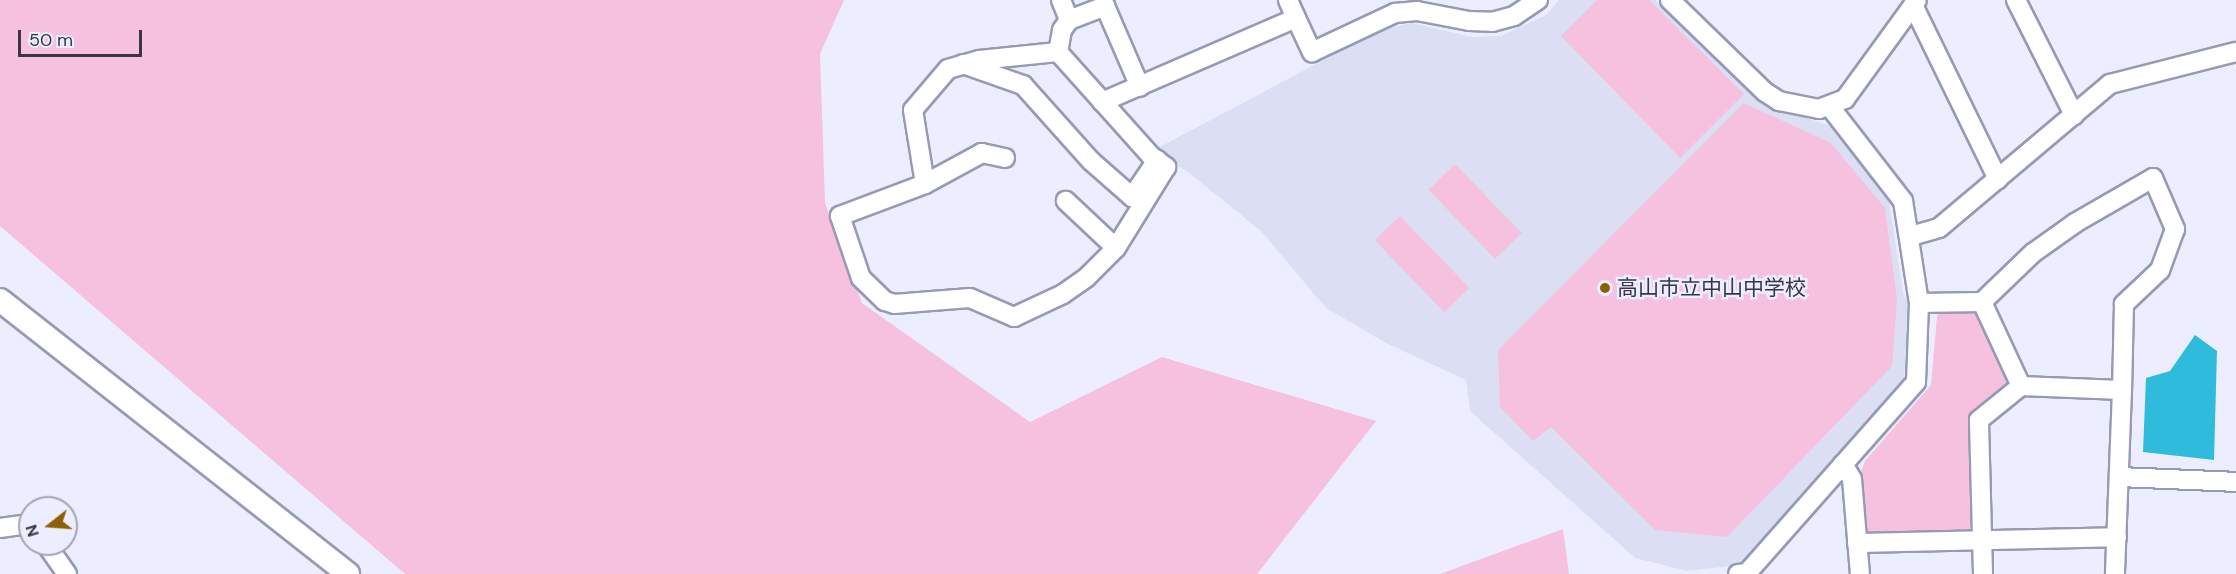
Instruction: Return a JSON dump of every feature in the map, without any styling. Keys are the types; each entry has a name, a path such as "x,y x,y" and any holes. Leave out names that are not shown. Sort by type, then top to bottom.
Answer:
{"street":[{"path":"1061,0 1069,20"},
{"path":"1288,0 1312,52 1395,12 1417,11 1469,21 1492,22 1514,15 1538,0"},
{"path":"1670,0 1765,92 1779,101 1807,107 1830,106 1845,99 1915,2 1998,179"},
{"path":"2016,0 2074,115"},
{"path":"1058,52 1062,30 1069,20 1111,3 1140,87"},
{"path":"1102,102 1296,18"},
{"path":"925,184 913,110 948,69 963,64 1058,52"},
{"path":"1005,158 982,153 925,184 840,216 861,278 885,301 894,304 970,298 1014,317 1045,304 1079,283 1116,248 1166,167 1156,160 1058,52"},
{"path":"1911,236 1939,228 2110,84 2236,52"},
{"path":"963,64 1023,85 1091,161 1132,197 1156,160"},
{"path":"1738,574 1747,574 1916,382 1919,303 1911,236 1903,201 1830,106"},
{"path":"1919,303 1982,302 2050,241 2153,178 2175,229 2160,270 2124,303 2115,574"},
{"path":"1066,201 1116,248"},
{"path":"0,300 348,574"},
{"path":"1982,302 2021,386"},
{"path":"1983,574 1979,420 2021,386 2122,390"},
{"path":"1843,464 1852,479 1860,574"},
{"path":"2119,477 2236,482"},
{"path":"0,528 18,526"},
{"path":"1857,543 2117,537"},
{"path":"54,556 67,574"}],"shaded area":[{"path":"0,0 844,0 820,54 825,203 862,303 1030,422 1162,357 1376,421 1257,574 405,574 0,226"},
{"name":"高山市立中山中学校","path":"1559,0 1655,0 1766,104 1833,127 1889,202 1904,298 1910,295 1904,381 1740,565 1687,571 1635,558 1470,411 1466,380 1386,343 1326,308 1261,231 1188,172 1154,150 1382,29 1412,23 1472,37 1501,36 1546,15"},
{"path":"1597,0 1649,0 1744,94 1680,158 1561,36"},
{"path":"1744,103 1831,143 1885,208 1897,300 1892,366 1727,537 1655,530 1551,427 1533,441 1500,407 1498,350"},
{"path":"1455,164 1522,233 1495,259 1428,190"},
{"path":"1400,216 1469,288 1444,312 1375,240"},
{"path":"1942,310 1973,310 1980,315 2009,379 2006,387 1970,418 1973,524 1968,531 1868,535 1864,530 1861,472 1865,461 1931,385 1937,316"},
{"path":"1563,529 1569,574 1440,574"}],"water":[{"path":"2195,335 2217,351 2214,460 2143,452 2146,378 2170,371"}],"place":[{"name":"高山市立中山中学校","path":"1605,288"}]}
